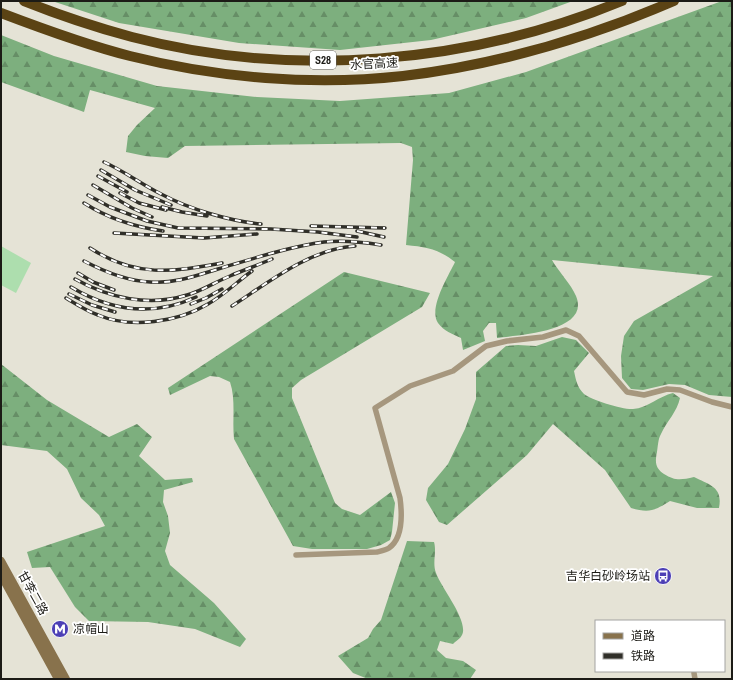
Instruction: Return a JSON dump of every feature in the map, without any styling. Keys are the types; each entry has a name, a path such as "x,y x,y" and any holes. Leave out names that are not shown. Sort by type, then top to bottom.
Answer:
{"highway":[{"name":"水官高速","path":"24,1 97,27 133,37 182,47 234,55 277,59 362,60 400,57 493,41 553,25 622,1"},
{"name":"水官高速","path":"1,13 84,43 129,56 179,67 240,75 322,80 403,76 450,69 496,59 592,33 622,23 674,1"}],"main road":[{"name":"甘李二路","path":"1,561 66,679"},
{"name":"甘李二路","path":"1,575 58,679"}],"street":[{"path":"296,555 378,552 389,548 397,540 402,513 400,498 375,408 410,386 453,371 486,346 507,341 543,337 566,330 579,336 627,392 644,395 667,389 680,390 712,402 732,407"}],"green space":[{"path":"52,1 573,1 526,18 431,40 340,50 239,43 119,23"},
{"path":"722,1 732,1 732,397 709,395 685,385 669,384 643,390 631,389 622,378 621,356 624,336 634,321 713,276 552,260 576,296 578,308 573,317 563,324 550,329 535,333 497,338 496,323 489,323 483,331 485,341 463,350 461,338 443,328 438,323 436,317 437,301 440,292 455,262 438,251 406,245 413,160 412,147 401,143 185,146 168,158 145,156 126,152 128,136 155,108 90,90 84,112 1,82 1,35 54,56 157,86 257,97 340,101 449,93 526,72"},
{"path":"1,246 31,263 16,293 1,285"},
{"path":"344,272 430,293 422,307 301,380 292,388 292,398 335,503 342,509 360,515 391,492 395,503 390,540 381,545 367,549 312,549 293,546 234,439 233,403 230,382 219,377 210,376 170,395 168,388"},
{"path":"562,337 576,340 589,353 574,371 578,386 584,394 600,402 629,409 644,406 673,393 680,398 677,408 663,429 659,438 656,464 661,472 672,478 682,479 694,477 710,485 719,495 719,508 697,508 670,501 660,507 647,511 631,508 605,470 553,424 527,455 447,525 439,522 426,500 428,488 448,464 465,429 476,399 476,372 506,346 536,346"},
{"path":"1,364 47,400 109,437 137,424 152,437 139,456 165,480 192,478 193,482 164,490 163,502 168,516 170,533 165,551 170,565 214,603 246,639 240,647 195,629 148,622 89,621 75,607 50,567 32,568 27,552 105,526 99,515 81,498 67,469 47,451 1,445"},
{"path":"407,541 434,542 434,565 436,573 457,611 463,626 462,634 453,644 440,641 437,650 446,658 463,661 476,670 470,679 368,679 353,673 338,656 368,638 373,629 381,620"}],"railway":[{"path":"104,162 184,205 223,217 261,224"},
{"path":"101,170 135,190 171,205"},
{"path":"98,176 127,192"},
{"path":"93,185 132,208 152,217"},
{"path":"120,193 139,203 166,210"},
{"path":"88,195 110,207 147,221 178,228 271,229 318,232 357,237"},
{"path":"84,203 93,209 122,222 163,231"},
{"path":"162,207 207,216"},
{"path":"311,226 385,228"},
{"path":"357,231 384,237"},
{"path":"114,233 204,238 257,234"},
{"path":"84,261 100,269 125,278 141,281 168,282 184,279 270,254 311,244 331,241 345,241 381,245"},
{"path":"232,306 275,277 306,260 338,248 355,246"},
{"path":"90,248 107,258 123,264 154,270 187,269 222,263"},
{"path":"75,279 88,286 115,296 144,300 173,299 203,289 224,278 272,259"},
{"path":"66,298 90,312 111,319 125,322 154,322 183,315 208,304 252,271"},
{"path":"78,273 93,282 114,290"},
{"path":"71,287 101,302 132,308 148,309 164,307 196,297"},
{"path":"191,304 222,289"},
{"path":"69,294 92,305 115,312"}],"place":[{"name":"吉华白砂岭场站","path":"663,576"},
{"name":"凉帽山","path":"60,629"}]}
